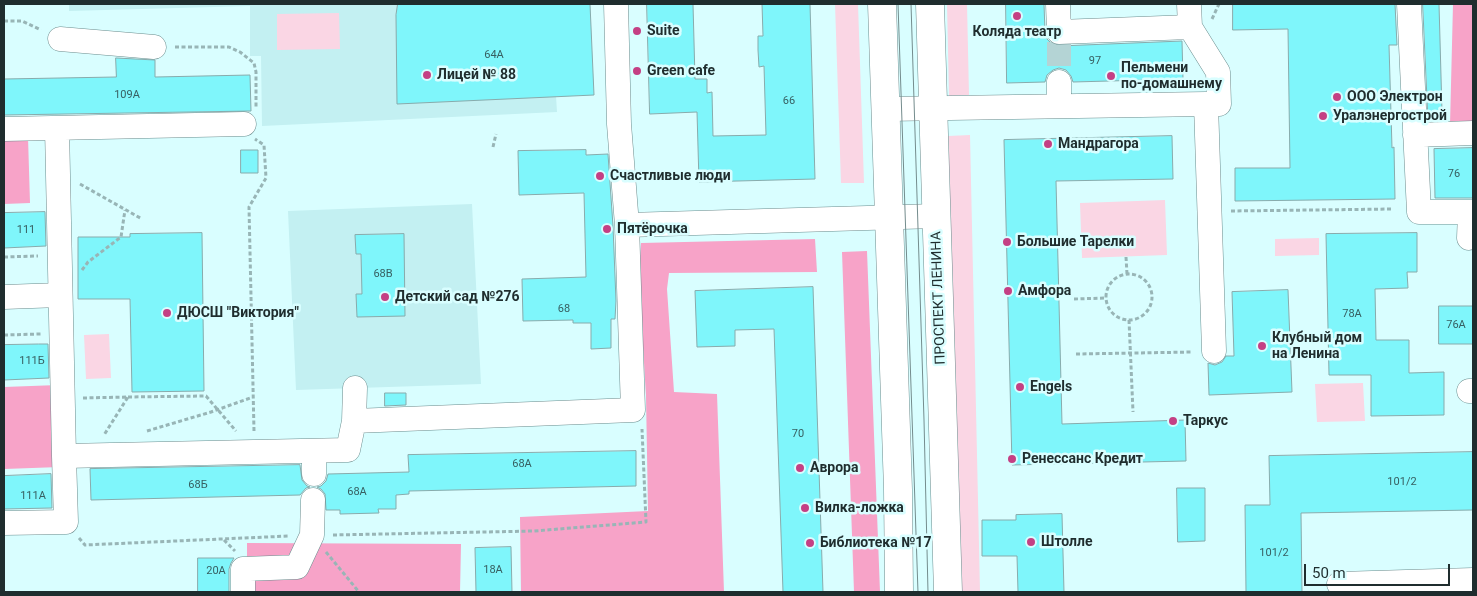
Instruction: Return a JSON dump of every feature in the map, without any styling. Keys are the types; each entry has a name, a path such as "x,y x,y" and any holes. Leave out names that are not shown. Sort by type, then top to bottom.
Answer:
{"main road":[{"path":"882,4 899,592"},
{"name":"ПРОСПЕКТ ЛЕНИНА","path":"930,4 948,592"}],"lane":[{"path":"354,421 633,410 627,225 619,124 616,4"},
{"path":"1058,4 1059,37 1190,27"},
{"path":"1189,4 1190,27 1218,72 1219,104"},
{"path":"1410,4 1419,212 1472,212 1469,238"},
{"path":"60,39 154,47"},
{"path":"1059,82 1059,106"},
{"path":"886,109 1206,104 1204,352"},
{"path":"4,129 244,124"},
{"path":"4,524 66,522 57,128"},
{"path":"1415,135 1473,133"},
{"path":"627,225 936,216"},
{"path":"4,297 60,296"},
{"path":"64,456 254,452 314,462 348,450 354,421 354,388"},
{"path":"243,592 243,569 297,567 312,535 313,500"},
{"path":"1338,584 1473,580"}],"path":[{"path":"4,21 22,21 60,39"},
{"path":"154,47 229,47 247,57 254,64 256,72 256,115 244,124 252,137 264,145 266,178 249,207 254,452"},
{"path":"493,147 496,134"},
{"path":"77,183 142,219"},
{"path":"1230,211 1392,209"},
{"path":"78,276 88,262 121,237 124,210"},
{"path":"1126,257 1127,274"},
{"path":"1127,274 1141,277 1148,283 1152,292 1152,301 1148,310 1142,316 1133,320 1124,320 1110,312 1106,298 1108,286 1114,279 1127,274"},
{"path":"1074,299 1106,298"},
{"path":"1129,320 1133,412"},
{"path":"1076,354 1204,352"},
{"path":"128,397 206,396 254,452"},
{"path":"144,432 218,410 253,397"},
{"path":"66,522 84,545 312,535 534,530 646,522 642,431 633,410"},
{"path":"312,535 359,592"}],"shaded area":[{"name":"Лицей № 88","path":"69,4 590,4 594,95 556,96 557,112 262,126 261,56 250,56 250,6 69,11"},
{"path":"835,4 858,4 864,183 841,183"},
{"path":"947,4 967,4 969,95 949,96"},
{"path":"1453,4 1473,4 1473,124 1450,125"},
{"path":"339,13 340,49 277,50 277,14"},
{"path":"970,135 980,592 957,592 948,136"},
{"path":"28,137 30,203 4,204 4,138"},
{"path":"1165,200 1167,255 1082,258 1080,203"},
{"name":"Детский сад №276","path":"472,204 481,384 296,390 288,211"},
{"path":"1319,238 1319,255 1275,256 1275,239"},
{"path":"815,239 817,272 669,273 667,289 674,392 717,394 724,592 521,592 520,517 648,511 646,396 639,279 641,243"},
{"path":"867,251 880,592 854,592 842,252"},
{"path":"109,334 111,378 86,379 84,335"},
{"path":"1363,383 1365,421 1317,422 1315,384"},
{"path":"58,385 60,467 4,469 4,387"},
{"path":"247,543 461,544 460,592 247,592"}],"building":[{"path":"398,4 590,4 594,95 397,104 396,15"},
{"path":"647,4 693,4 695,79 707,79 707,93 712,92 713,136 766,135 764,66 759,67 758,50 758,36 763,36 762,4 810,4 815,179 699,182 697,112 650,114"},
{"path":"1006,4 1044,4 1047,39 1052,44 1059,46 1182,41 1183,79 1073,82 1066,70 1059,68 1047,75 1045,82 1007,83"},
{"name":"Уралэнергострой","path":"1233,4 1395,4 1397,45 1389,45 1395,199 1235,201 1235,168 1290,168 1288,29 1233,30"},
{"path":"1423,4 1439,4 1442,112 1428,112"},
{"path":"116,58 155,60 155,77 250,75 251,111 4,115 4,79 116,77"},
{"path":"1172,136 1173,179 1056,181 1062,424 1185,420 1186,461 1012,465 1004,140"},
{"path":"1473,148 1473,198 1435,198 1434,149"},
{"path":"241,150 258,150 258,173 241,173"},
{"path":"586,150 586,155 608,154 616,301 615,319 611,319 611,348 591,349 591,323 573,323 573,320 523,321 522,279 586,277 584,193 519,195 518,151"},
{"path":"45,212 46,246 4,248 4,213"},
{"name":"ДЮСШ \"Виктория\"","path":"202,233 204,391 132,392 130,299 78,299 78,237 130,237 130,234"},
{"path":"1417,233 1417,272 1407,272 1408,288 1375,289 1376,340 1409,340 1409,373 1444,372 1444,415 1371,416 1371,375 1329,375 1326,234"},
{"path":"404,234 405,316 357,317 356,294 362,294 361,254 356,254 355,235"},
{"path":"813,287 823,592 783,592 774,329 735,330 735,346 697,347 695,291"},
{"name":"Клубный дом на Ленина","path":"1288,290 1292,392 1209,395 1208,363 1215,365 1222,362 1226,356 1234,356 1232,292"},
{"path":"1439,306 1473,306 1473,344 1439,344"},
{"path":"48,344 49,378 4,380 4,345"},
{"path":"385,393 406,393 406,405 385,406"},
{"path":"636,451 636,486 409,491 409,494 396,495 396,509 378,509 379,513 340,514 340,510 326,510 325,494 317,487 326,481 328,474 409,472 408,455"},
{"path":"1473,452 1473,510 1301,513 1302,592 1246,592 1245,505 1270,505 1269,456"},
{"path":"300,465 302,480 310,487 306,488 300,495 91,500 90,469"},
{"path":"51,474 52,508 4,509 4,476"},
{"path":"1177,488 1205,488 1205,541 1178,542"},
{"path":"1062,514 1064,592 1018,592 1017,556 982,556 982,520 1016,520 1016,515"},
{"path":"511,547 512,592 476,592 475,548"},
{"path":"198,558 234,558 229,569 229,592 198,592"}],"tunnel":[{"path":"1059,42 1059,82"}],"tram line":[{"path":"898,4 918,592"},
{"path":"911,4 928,592"}],"place":[{"name":"Коляда театр","path":"1017,16"},
{"name":"Suite","path":"637,31"},
{"name":"Green cafe","path":"637,71"},
{"name":"Лицей № 88","path":"427,75"},
{"name":"Пельмени по-домашнему","path":"1111,76"},
{"name":"ООО Электрон","path":"1337,97"},
{"name":"Уралэнергострой","path":"1323,116"},
{"name":"Мандрагора","path":"1048,144"},
{"name":"Счастливые люди","path":"600,176"},
{"name":"Пятёрочка","path":"607,229"},
{"name":"Большие Тарелки","path":"1007,242"},
{"name":"Амфора","path":"1008,291"},
{"name":"Детский сад №276","path":"385,297"},
{"name":"ДЮСШ \"Виктория\"","path":"167,313"},
{"name":"Клубный дом на Ленина","path":"1262,346"},
{"name":"Engels","path":"1020,387"},
{"name":"Таркус","path":"1173,421"},
{"name":"Ренессанс Кредит","path":"1012,459"},
{"name":"Аврора","path":"800,468"},
{"name":"Вилка-ложка","path":"805,508"},
{"name":"Штолле","path":"1031,542"},
{"name":"Библиотека №17","path":"810,543"}]}
